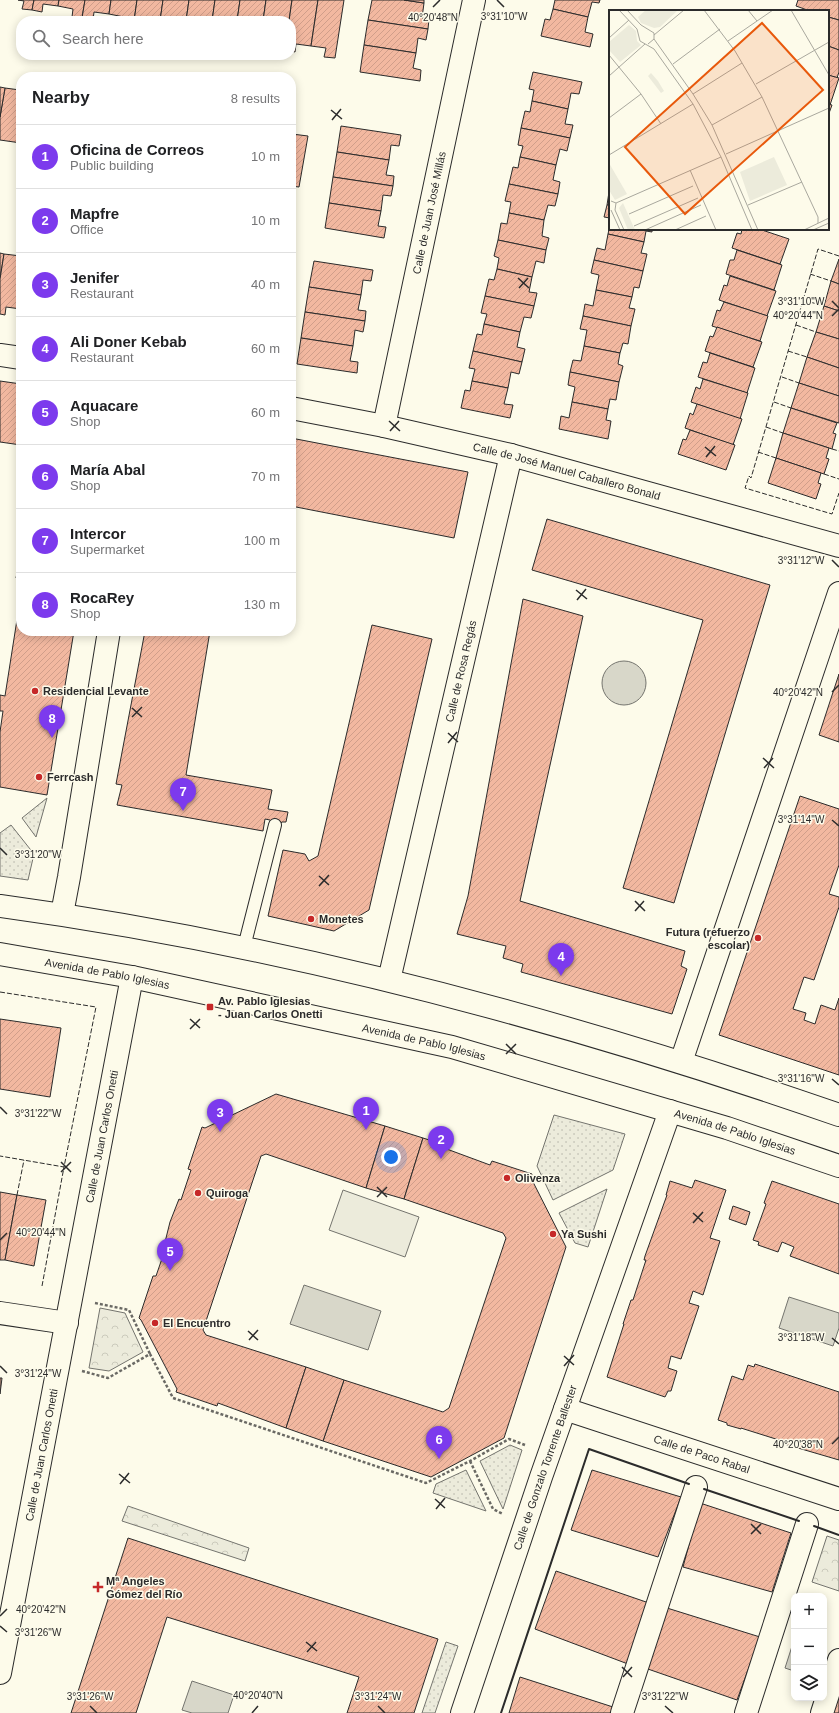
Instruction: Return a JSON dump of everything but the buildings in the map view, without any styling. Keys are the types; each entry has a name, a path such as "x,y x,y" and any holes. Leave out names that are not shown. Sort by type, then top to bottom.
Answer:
{"street":[{"name":"Calle de Juan José Millás","path":"384,426 474,0"},
{"path":"0,355 16,357"},
{"name":"Calle de José Manuel Caballero Bonald","path":"296,409 384,426 511,456 839,546"},
{"name":"Calle de Rosa Regás","path":"389,980 511,456"},
{"path":"681,1062 839,593"},
{"path":"62,914 71,870 108,636"},
{"path":"0,906 62,914 244,947 389,980 543,1020 681,1062 839,1115"},
{"name":"Avenida de Pablo Iglesias","path":"0,954 132,977 452,1047 670,1110 839,1166"},
{"name":"Calle de Juan Carlos Onetti","path":"0,1673 132,977"},
{"name":"Calle de Gonzalo Torrente Ballester","path":"462,1713 540,1476 670,1110"},
{"path":"0,1313 67,1323"},
{"name":"Calle de Paco Rabal","path":"565,1409 839,1499"},
{"path":"622,1713 696,1486"},
{"path":"746,1713 807,1524"},
{"path":"822,1713 839,1660"}],"lane":[{"path":"244,947 275,825"}],"path":[{"path":"93,1303 129,1310 173,1398 426,1483 470,1462 510,1439 528,1446"},
{"path":"79,1371 108,1378 150,1354"},
{"path":"470,1462 493,1509 505,1515"}],"green space":[{"path":"47,798 36,837 22,818"},
{"path":"11,825 34,854 28,880 0,876 0,833"},
{"path":"554,1115 625,1134 613,1170 553,1200 537,1166"},
{"path":"607,1189 588,1247 575,1243 559,1213"},
{"path":"343,1190 419,1217 405,1257 329,1230"},
{"path":"100,1308 125,1313 143,1352 109,1371 89,1368"},
{"path":"510,1445 522,1450 503,1509 480,1461"},
{"path":"466,1470 486,1511 433,1493 436,1484"},
{"path":"128,1506 249,1548 245,1561 122,1521"},
{"path":"827,1536 839,1540 839,1591 812,1582"},
{"path":"446,1642 458,1646 435,1713 422,1713"}],"shaded area":[{"path":"620,661 628,661 633,662 640,667 645,674 645,692 640,699 633,704 620,705 612,702 605,695 602,687 602,679 605,671 612,664"},
{"path":"304,1285 381,1311 368,1350 290,1324"},
{"path":"789,1297 839,1313 839,1328 833,1346 779,1328"},
{"path":"791,1649 791,1670 785,1668"},
{"path":"192,1681 234,1695 228,1713 192,1713 182,1710"}],"fence":[{"path":"839,256 818,249 751,478 749,476 745,488 832,514 839,493"},
{"path":"810,274 831,281"},
{"path":"803,300 824,306"},
{"path":"796,325 816,332"},
{"path":"788,351 807,357"},
{"path":"782,377 799,383"},
{"path":"774,402 791,408"},
{"path":"766,427 783,433"},
{"path":"832,449 839,451"},
{"path":"758,452 776,458"},
{"path":"824,474 839,479"},
{"path":"0,992 96,1007 64,1167 0,1156"},
{"path":"17,1195 24,1160"},
{"path":"42,1286 64,1167"}],"wall":[{"path":"501,1713 589,1449 689,1484"},
{"path":"704,1489 799,1521"},
{"path":"814,1526 839,1535"}],"place":[{"name":"Residencial Levante","path":"35,691"},
{"name":"RocaRey","path":"52,738"},
{"name":"Ferrcash","path":"39,777"},
{"name":"Intercor","path":"183,811"},
{"name":"Monetes","path":"311,919"},
{"name":"Futura (refuerzo escolar)","path":"758,938"},
{"name":"Ali Doner Kebab","path":"561,976"},
{"name":"Av. Pablo Iglesias - Juan Carlos Onetti","path":"210,1007"},
{"name":"Oficina de Correos","path":"366,1130"},
{"name":"Jenifer","path":"220,1132"},
{"name":"Mapfre","path":"441,1159"},
{"name":"Olivenza","path":"507,1178"},
{"name":"Quiroga","path":"198,1193"},
{"name":"Ya Sushi","path":"553,1234"},
{"name":"Aquacare","path":"170,1271"},
{"name":"El Encuentro","path":"155,1323"},
{"name":"María Abal","path":"439,1459"},
{"name":"Mª Angeles Gómez del Río","path":"98,1587"}]}
